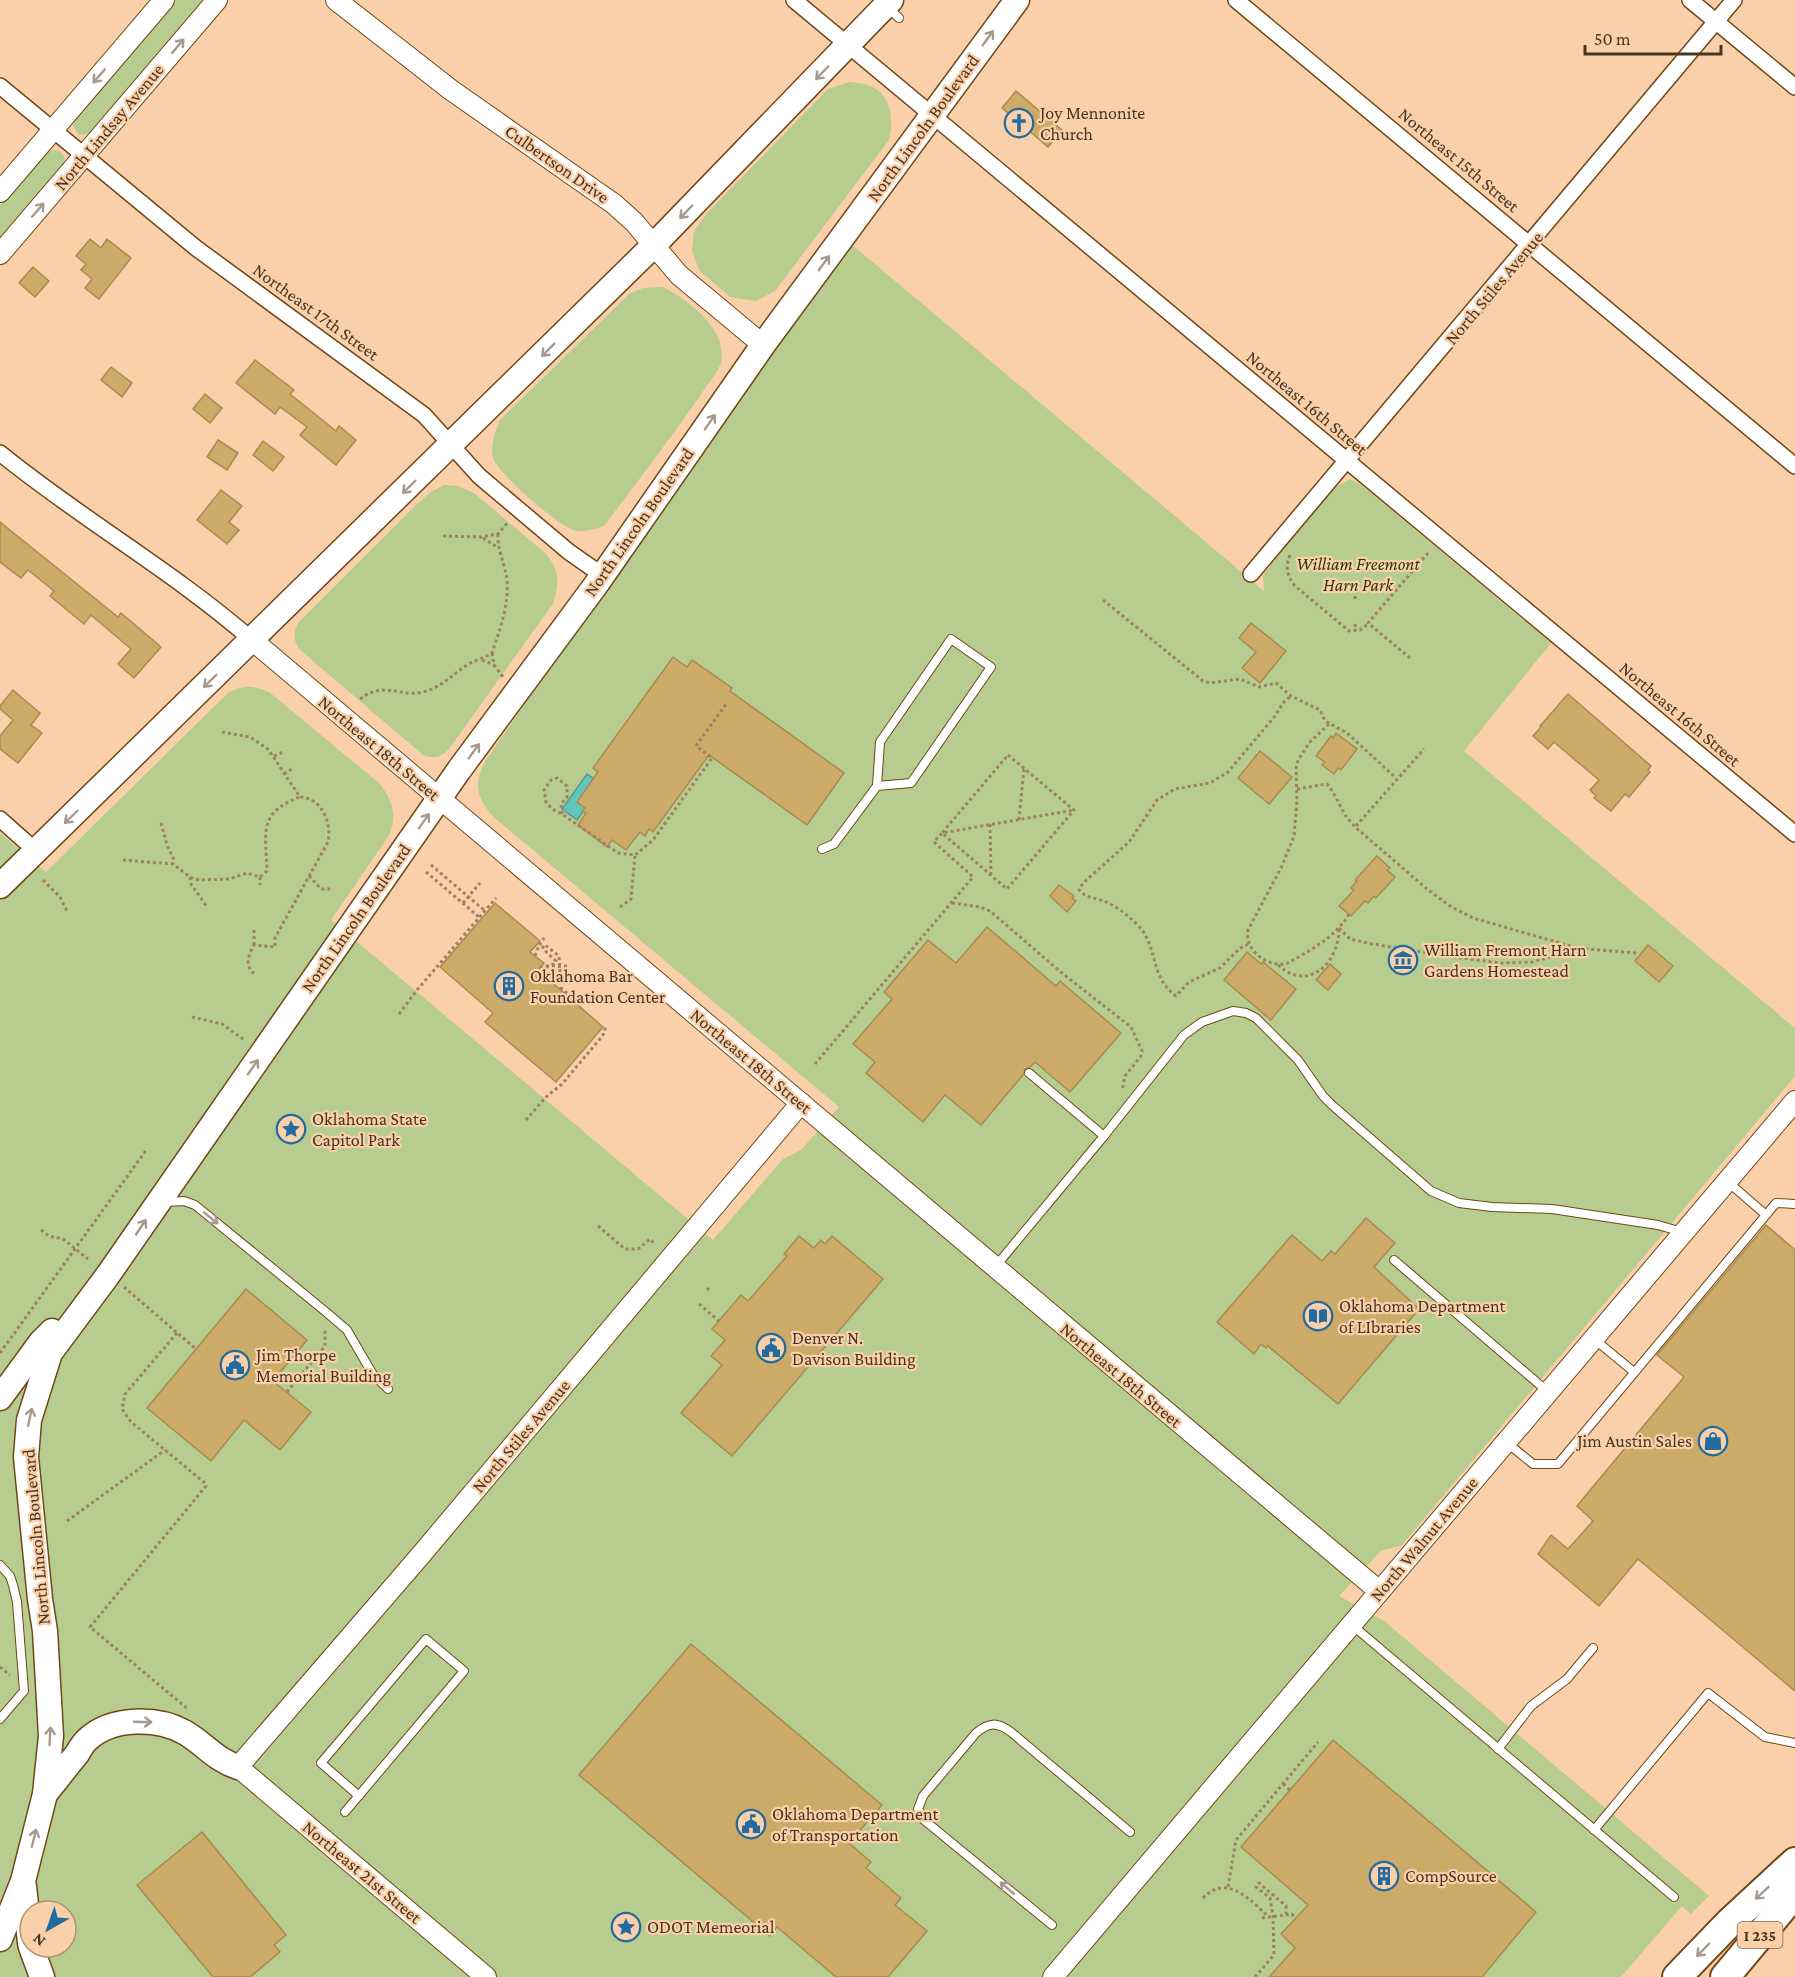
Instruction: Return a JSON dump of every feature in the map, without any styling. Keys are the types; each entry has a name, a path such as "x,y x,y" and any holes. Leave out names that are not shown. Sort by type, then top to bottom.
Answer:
{"highway":[{"path":"1677,1977 1729,1923 1795,1862"},
{"name":"I 235","path":"1725,1977 1795,1893"}],"main road":[{"name":"North Lincoln Boulevard","path":"0,1939 23,1881 45,1794 51,1736 45,1632 26,1457 28,1420 50,1353 115,1280 157,1203 440,798 602,575 763,345 1017,0"},
{"path":"0,886 451,446 653,246 849,46 892,8"},
{"path":"0,1398 41,1342 115,1280"},
{"path":"45,1794 88,1739 108,1728 131,1722 157,1723 175,1727 194,1738 223,1762 238,1767"},
{"path":"23,1881 25,1899"},
{"path":"35,1959 42,1977"}],"street":[{"path":"0,192 164,0"},
{"name":"North Lindsay Avenue","path":"0,254 217,0"},
{"name":"Culbertson Drive","path":"336,0 451,90 614,204 634,222 679,275 763,345"},
{"name":"Northeast 16th Street","path":"794,0 1795,834"},
{"name":"Northeast 15th Street","path":"1236,0 1795,466"},
{"path":"1690,0 1795,87"},
{"name":"North Stiles Avenue","path":"1251,574 1734,0"},
{"name":"Northeast 17th Street","path":"0,86 196,248 413,406 431,422 479,476 569,552 602,575"},
{"name":"Northeast 18th Street","path":"0,453 223,615 1379,1592"},
{"path":"0,819 36,851"},
{"name":"North Walnut Avenue","path":"1053,1977 1795,1101"},
{"name":"North Stiles Avenue","path":"238,1767 420,1556 801,1103"},
{"name":"Northeast 21st Street","path":"238,1767 486,1977"}],"lane":[{"path":"822,849 834,844 877,786 880,742 951,639 991,667 911,783 877,786"},
{"path":"994,1268 1178,1043 1193,1028 1220,1014 1233,1011 1246,1013 1266,1026 1298,1060 1323,1096 1345,1118 1419,1181 1445,1198 1474,1206 1552,1209 1658,1225 1684,1233"},
{"path":"1029,1073 1104,1136"},
{"path":"1727,1181 1766,1215"},
{"path":"157,1203 184,1201 195,1204 347,1330 372,1373 388,1389"},
{"path":"1506,1442 1533,1464 1558,1464 1776,1203 1795,1204"},
{"path":"1394,1260 1548,1392"},
{"path":"1594,1338 1635,1372"},
{"path":"0,1564 14,1585 24,1690 0,1719"},
{"path":"1352,1625 1674,1898"},
{"path":"345,1812 359,1796 464,1671 426,1639 321,1763 359,1796"},
{"path":"1498,1749 1531,1706 1566,1679 1593,1648"},
{"path":"1594,1830 1708,1693 1765,1737 1795,1743"},
{"path":"1052,1925 924,1820 920,1814 919,1802 940,1775 976,1733 993,1723 1011,1732 1130,1832"}],"path":[{"path":"360,699 377,690 392,689 421,693 439,687 464,667 492,653 507,598 506,570 497,547 498,534 519,509"},
{"path":"443,536 481,537 498,534"},
{"path":"481,537 497,547"},
{"path":"1290,553 1288,577 1295,586 1349,631 1356,631 1368,623 1428,554"},
{"path":"1355,599 1356,590"},
{"path":"1390,590 1395,593"},
{"path":"1103,600 1203,681 1210,683 1240,679 1259,687 1276,683 1291,696 1314,706 1320,710 1329,723 1347,733 1396,778"},
{"path":"1368,623 1410,658"},
{"path":"1355,624 1356,631"},
{"path":"482,660 494,665"},
{"path":"1248,944 1220,968 1189,982 1176,996 1158,977 1151,950 1142,930 1114,906 1085,896 1079,890 1094,872 1129,842 1157,800 1175,789 1210,783 1228,772 1291,696"},
{"path":"620,907 631,899 635,855 652,840 712,758 696,746 726,704"},
{"path":"1329,723 1310,742 1298,760 1296,818 1292,842 1248,930 1247,937 1248,944 1265,961 1301,977 1320,971 1335,951 1339,928"},
{"path":"222,732 250,736 268,749 300,797"},
{"path":"1355,827 1424,748"},
{"path":"274,756 284,752"},
{"path":"816,1064 974,877 934,842 1008,755 1074,810"},
{"path":"284,774 293,768"},
{"path":"1019,820 1024,768"},
{"path":"562,814 561,804 567,797 567,786 557,777 551,780 544,790 546,802 552,809 618,854 635,855"},
{"path":"1297,789 1327,784 1334,792 1345,815 1355,827 1426,889 1450,906 1473,918 1577,948 1637,953"},
{"path":"254,945 274,947 275,938 328,842 331,831 329,822 319,806 305,797 300,797 277,808 268,821 267,871 260,877 260,885"},
{"path":"942,832 1074,810"},
{"path":"942,832 1007,889 1074,810"},
{"path":"161,823 166,845 174,860 173,864"},
{"path":"990,824 991,875"},
{"path":"123,860 173,864 190,878 213,881 248,873 260,877"},
{"path":"431,865 468,897 482,914"},
{"path":"426,872 463,903 482,914"},
{"path":"309,876 321,889 330,889"},
{"path":"190,878 191,884 207,907"},
{"path":"43,880 60,897 66,911"},
{"path":"463,903 480,884"},
{"path":"399,1014 496,898"},
{"path":"952,903 980,907 990,911 1063,974 1131,1027 1142,1051 1141,1056 1125,1076 1123,1083 1123,1096 1129,1104"},
{"path":"1278,965 1286,964 1330,938 1349,915"},
{"path":"1339,928 1350,939 1372,944 1501,963 1532,962 1559,956 1577,948"},
{"path":"254,930 254,945 248,965 251,972 256,975"},
{"path":"535,957 544,938"},
{"path":"568,966 561,967 542,968 554,964 555,961 543,949 544,945 559,956 561,967 561,988 574,1000 583,1003"},
{"path":"192,1017 222,1024 243,1039"},
{"path":"526,1120 545,1098 562,1084 600,1039 605,1032 605,1026"},
{"path":"0,1353 147,1149"},
{"path":"598,1226 625,1249 638,1250 650,1239 654,1243"},
{"path":"41,1230 49,1236 63,1239 88,1259"},
{"path":"115,1280 196,1349"},
{"path":"699,1304 719,1321"},
{"path":"287,1392 325,1346 326,1312"},
{"path":"177,1333 125,1394 122,1409 132,1422 206,1486 90,1627 196,1716"},
{"path":"68,1521 165,1450"},
{"path":"1228,1887 1236,1840 1318,1742"},
{"path":"1283,1784 1290,1790"},
{"path":"1255,1977 1274,1955 1270,1898 1256,1887 1259,1883 1287,1906 1286,1914"},
{"path":"1203,1898 1210,1891 1228,1887 1245,1896 1271,1916"},
{"path":"1262,1918 1292,1914 1296,1919"}],"green space":[{"path":"175,0 207,0 91,134 79,135 73,126 76,118"},
{"path":"849,82 868,85 876,89 887,101 891,116 889,140 775,291 756,301 730,297 699,270 692,250 694,231 707,213 828,89"},
{"path":"56,150 64,157 63,168 0,241 0,205 46,152"},
{"name":"Oklahoma State Capitol Park","path":"850,243 1264,591 1263,575 1334,488 1350,479 1360,484 1551,643 1464,751 1795,1028 1795,1076 1402,1545 1381,1551 1339,1596 1384,1621 1709,1896 1691,1914 1682,1906 1621,1977 0,1977 0,833 46,872 229,692 239,688 259,688 269,692 380,784 391,803 393,823 388,837 331,920 713,1240 783,1159 801,1150 839,1107 496,819 484,805 479,791 479,776 486,760 726,415"},
{"path":"663,287 694,308 712,327 722,350 720,366 678,427 604,526 577,531 558,521 532,500 498,467 492,450 498,425 500,420 629,294 643,288"},
{"path":"444,485 458,486 474,493 545,553 554,565 557,584 552,605 449,749 440,756 430,757 423,755 299,649 294,636 298,623 419,502"}],"water":[{"path":"587,774 595,779 586,808 577,820 562,809"}],"building":[{"path":"1016,91 1062,130 1048,147 1002,108"},
{"path":"90,239 101,248 107,239 131,258 99,299 85,288 92,279 81,270 86,264 76,256"},
{"path":"33,267 49,281 35,297 19,283"},
{"path":"255,360 294,390 290,394 336,431 339,426 356,440 336,465 300,435 307,427 280,407 275,414 236,383"},
{"path":"111,367 132,383 122,397 101,380"},
{"path":"205,394 222,408 210,423 193,409"},
{"path":"218,440 238,453 227,470 207,457"},
{"path":"263,441 284,457 273,471 253,455"},
{"path":"221,490 242,506 229,522 239,530 227,544 197,520"},
{"path":"0,522 118,617 121,613 161,647 134,678 118,664 131,649 91,615 84,624 50,596 54,591 28,570 21,578 0,562"},
{"path":"1251,623 1286,651 1260,683 1242,668 1256,652 1239,638"},
{"path":"673,657 687,667 692,660 732,688 730,691 844,773 807,825 709,755 653,832 649,829 645,836 640,832 626,850 612,840 607,847 578,825 586,813 582,811 585,808 577,802 598,772 593,768"},
{"path":"13,690 40,713 31,725 42,733 18,763 0,749 0,736 13,720 0,709 0,706"},
{"path":"1568,694 1651,766 1648,770 1650,772 1629,797 1625,794 1611,811 1594,798 1596,796 1590,790 1599,780 1554,742 1548,749 1533,736"},
{"path":"1336,733 1357,749 1341,770 1338,768 1334,774 1322,765 1325,762 1316,756 1331,736 1333,738"},
{"path":"1260,751 1292,777 1269,804 1238,778"},
{"path":"1377,856 1390,868 1387,870 1395,877 1376,898 1374,896 1368,903 1365,901 1351,916 1339,906 1354,890 1351,888 1357,881 1355,880"},
{"path":"1059,885 1074,896 1072,898 1076,901 1067,912 1050,896"},
{"name":"Oklahoma Bar Foundation Center","path":"495,903 540,941 530,952 544,963 538,970 603,1027 556,1082 485,1022 493,1013 440,967"},
{"path":"987,927 1056,986 1060,981 1121,1033 1070,1092 1035,1062 1025,1069 1023,1075 981,1125 945,1095 923,1122 866,1073 875,1062 853,1044 892,999 884,992 928,940 956,963"},
{"path":"1648,945 1673,966 1659,982 1635,961"},
{"path":"1247,952 1296,989 1271,1020 1224,980"},
{"path":"1330,964 1341,974 1328,990 1316,980"},
{"name":"Oklahoma Department of LIbraries","path":"1366,1218 1395,1243 1374,1267 1419,1309 1338,1404 1268,1346 1266,1348 1261,1344 1254,1354 1217,1322 1292,1235 1322,1261 1331,1251 1335,1254"},
{"name":"Jim Austin Sales","path":"1766,1225 1795,1250 1795,1691 1638,1559 1599,1606 1538,1554 1551,1535 1568,1549 1593,1521 1577,1506 1684,1377 1657,1355"},
{"name":"Denver N. Davison Building","path":"799,1236 814,1248 821,1240 825,1244 832,1236 883,1279 732,1456 681,1413 722,1365 711,1356 725,1340 712,1329 741,1295 748,1301 787,1256 784,1254"},
{"name":"Jim Thorpe Memorial Building","path":"246,1289 307,1340 273,1381 311,1412 280,1450 244,1420 211,1461 147,1408"},
{"name":"Oklahoma Department of Transportation","path":"691,1644 882,1805 849,1843 871,1862 866,1868 901,1898 895,1905 927,1931 888,1977 836,1977 777,1927 770,1936 579,1775"},
{"name":"CompSource","path":"1333,1740 1536,1912 1482,1977 1269,1977 1295,1948 1281,1934 1308,1905 1241,1847"},
{"path":"202,1832 286,1935 274,1945 280,1952 250,1977 213,1977 137,1885"}],"place":[{"name":"Joy Mennonite Church","path":"1019,123"},
{"name":"William Fremont Harn Gardens Homestead","path":"1403,960"},
{"name":"Oklahoma Bar Foundation Center","path":"509,986"},
{"name":"Oklahoma State Capitol Park","path":"291,1129"},
{"name":"Oklahoma Department of LIbraries","path":"1318,1316"},
{"name":"Denver N. Davison Building","path":"771,1348"},
{"name":"Jim Thorpe Memorial Building","path":"235,1365"},
{"name":"Jim Austin Sales","path":"1713,1441"},
{"name":"Oklahoma Department of Transportation","path":"751,1824"},
{"name":"CompSource","path":"1384,1876"},
{"name":"ODOT Memeorial","path":"626,1927"}],"park label":[{"name":"William Freemont Harn Park","path":"1358,574"}]}
